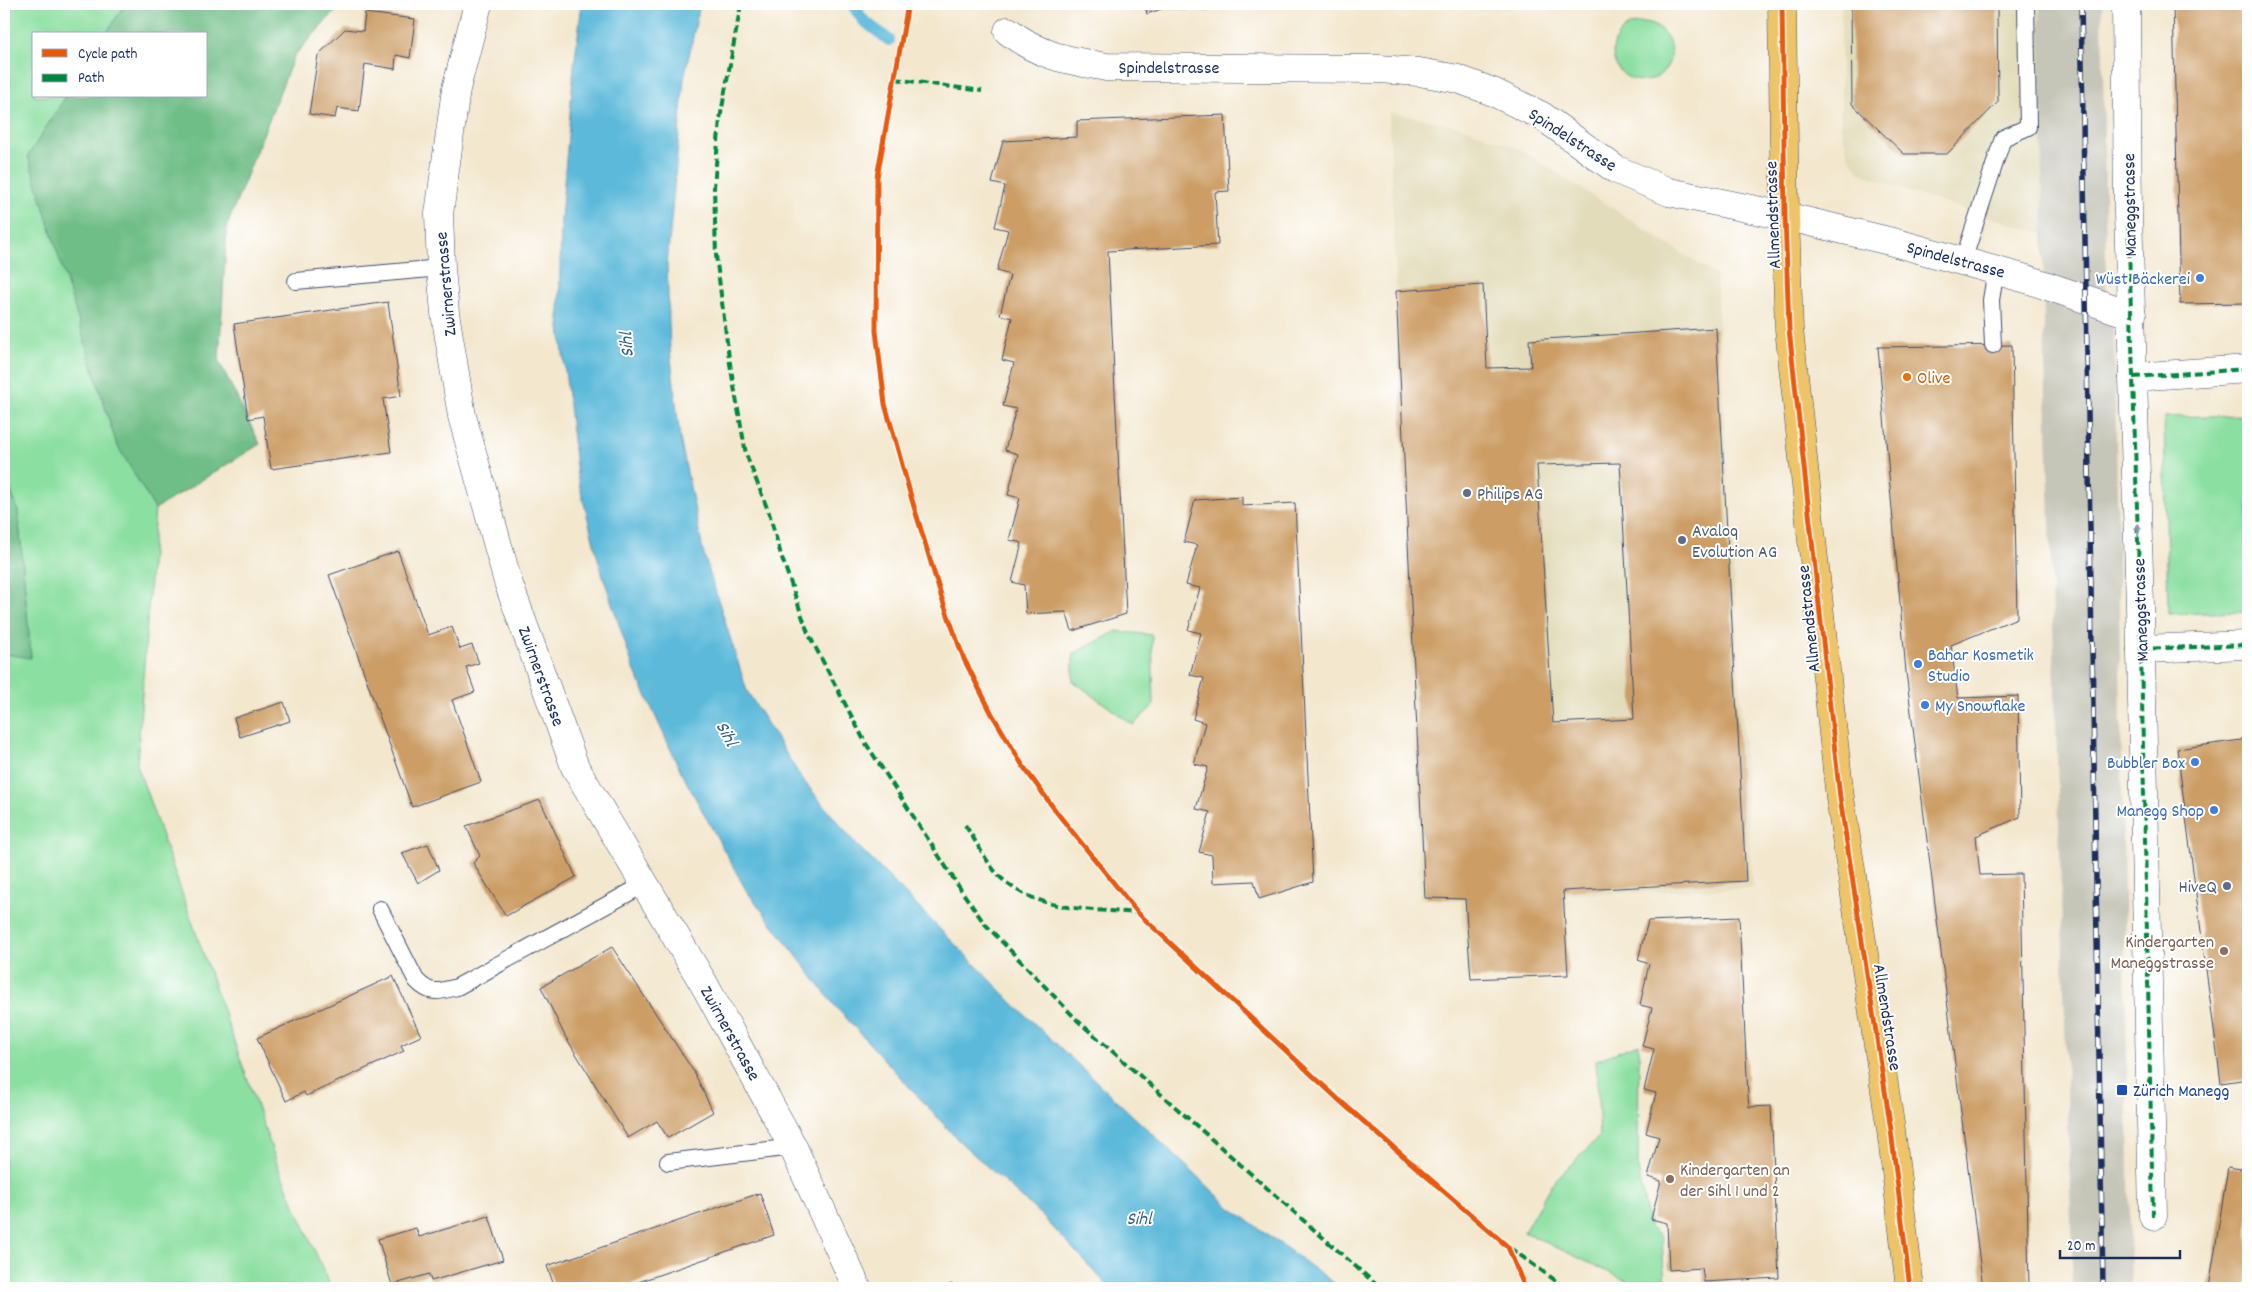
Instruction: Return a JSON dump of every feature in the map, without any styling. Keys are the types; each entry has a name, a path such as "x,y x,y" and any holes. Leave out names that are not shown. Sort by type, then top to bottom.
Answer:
{"main road":[{"name":"Allmendstrasse","path":"1782,4 1785,216 1789,329 1840,798 1891,1130 1910,1288"}],"street":[{"name":"Zwirnerstrasse","path":"478,4 456,89 439,214 441,268 445,313 462,416 508,582 575,767 704,984 793,1147 856,1288"},
{"name":"Maneggstrasse","path":"2126,4 2153,1216"},
{"name":"Spindelstrasse","path":"1008,31 1022,42 1040,52 1066,60 1106,67 1380,69 1419,72 1458,80 1493,92 1542,116 1615,169 1669,192 1785,216 1963,261 2030,280 2132,315"},
{"path":"2133,377 2248,369"},
{"path":"2141,649 2248,645"}],"lane":[{"path":"1963,261 2003,138 2028,127 2026,4"},
{"path":"296,281 441,268"},
{"path":"1992,345 1990,300 1996,270"},
{"path":"380,909 416,980 424,989 439,992 457,987 645,884"},
{"path":"668,1162 793,1147"}],"shaded area":[{"path":"1841,4 2040,4 2043,234 1906,191 1859,172 1848,155 1841,127"},
{"path":"2040,4 2102,4 2107,325 2114,325 2131,1288 2073,1288 2044,327"},
{"path":"1389,112 1459,126 1520,149 1716,275 1752,888 1567,895 1568,975 1467,979 1461,901 1420,899"}],"green space":[{"path":"4,4 125,4 107,32 32,32 32,98 65,98 28,156 116,443 155,509 137,765 279,1169 331,1288 4,1288 4,654 31,657 18,511 4,472"},
{"path":"125,4 342,4 294,56 227,226 219,361 260,444 155,509 116,443 28,156 65,98 208,98 208,32 107,32"},
{"path":"1636,23 1648,23 1663,31 1671,46 1671,58 1663,73 1648,81 1636,81 1621,73 1613,58 1613,46 1621,31"},
{"path":"2248,415 2248,612 2168,614 2164,417"},
{"path":"4,472 18,511 31,658 4,654"},
{"path":"1117,631 1152,635 1154,705 1133,725 1073,681 1073,654"},
{"path":"1639,1044 1638,1169 1649,1226 1662,1238 1665,1288 1642,1288 1524,1232 1552,1183 1600,1136 1596,1060"}],"water":[{"name":"Sihl","path":"582,4 700,4 684,79 667,265 670,349 680,438 704,555 747,691 802,779 855,843 1019,1009 1231,1208 1341,1288 1110,1288 1042,1216 959,1141 835,1006 746,890 681,772 633,667 600,567 577,475 559,318 561,218 574,66"}],"building":[{"path":"1145,4 1208,4 1208,10 1164,8 1147,14"},
{"path":"1851,4 1997,4 1998,102 1947,154 1904,154 1852,104"},
{"path":"2173,4 2248,4 2248,303 2180,304"},
{"path":"365,13 415,19 410,58 396,55 395,69 365,64 359,111 337,108 335,118 309,114 318,55 345,29 363,31"},
{"path":"1225,115 1229,191 1215,192 1218,245 1108,251 1126,614 1072,631 1066,612 1026,614 1024,585 1012,582 1022,543 1009,540 1020,498 1008,495 1018,454 1005,450 1016,409 1003,406 1014,363 1002,360 1012,318 1000,315 1010,275 997,271 1008,230 995,227 1005,186 992,183 1003,141 1077,137 1077,121"},
{"path":"1483,285 1487,368 1531,367 1529,340 1716,328 1746,881 1563,891 1568,975 1471,979 1465,899 1425,898 1396,291","holes":["1620,463 1634,719 1553,723 1537,465"]},
{"path":"388,302 401,396 383,399 391,452 271,469 263,416 248,419 234,324"},
{"path":"2012,345 2017,618 1951,645 1958,698 2018,696 2020,817 1976,836 1980,875 2021,874 2029,1288 1983,1288 1906,672 1878,347"},
{"path":"1242,497 1242,506 1295,503 1313,882 1259,899 1254,881 1213,883 1212,855 1199,852 1210,812 1196,809 1208,767 1194,764 1205,723 1193,719 1204,678 1190,675 1201,633 1188,630 1200,588 1186,585 1197,545 1184,542 1195,500"},
{"path":"398,551 428,635 452,627 460,649 472,645 479,663 466,667 475,692 452,700 481,782 412,807 329,575"},
{"path":"284,702 290,721 240,737 234,718"},
{"path":"2248,739 2248,1079 2221,1083 2177,749"},
{"path":"540,800 576,877 506,916 473,863 480,856 466,826"},
{"path":"428,844 439,870 418,883 402,853"},
{"path":"1739,917 1749,1107 1771,1106 1779,1278 1704,1282 1702,1268 1669,1270 1667,1223 1651,1219 1661,1181 1648,1177 1659,1137 1646,1133 1656,1093 1644,1090 1654,1049 1642,1046 1652,1008 1640,1005 1649,964 1638,960 1648,921"},
{"path":"612,947 694,1072 713,1112 668,1138 657,1121 628,1138 565,1036 541,987"},
{"path":"393,976 421,1036 401,1045 404,1051 306,1096 304,1092 286,1101 257,1038"},
{"path":"2228,1167 2248,1170 2248,1288 2209,1288"},
{"path":"760,1193 774,1235 621,1288 555,1288 547,1266"},
{"path":"489,1216 503,1260 431,1281 429,1274 392,1285 378,1239 416,1228 419,1237"}],"waterway":[{"path":"852,4 863,20 889,40"}],"railway":[{"path":"2081,4 2103,1288"}],"marked path":[{"path":"741,4 720,119 714,187 716,255 729,358 746,454 769,513 781,555 808,633 865,742 984,923 1078,1021 1380,1288"},
{"path":"895,79 982,91"},
{"path":"2128,213 2140,606 2153,1216"},
{"path":"2133,377 2248,369"},
{"path":"2141,649 2248,645"},
{"path":"965,825 994,870 1013,888 1029,896 1065,906 1138,913"},
{"path":"1510,1248 1566,1288"},
{"path":"945,1288 954,1285 967,1288"}],"cycle path":[{"path":"908,4 877,177 876,331 885,404 942,599 964,659 992,714 1023,766 1058,814 1138,913 1339,1100 1508,1247 1525,1288"},
{"path":"1782,4 1785,216 1789,329 1840,798 1891,1130 1910,1288"}],"place":[{"name":"Wüst Bäckerei","path":"2200,278"},
{"name":"Olive","path":"1907,377"},
{"name":"Philips AG","path":"1467,493"},
{"name":"Avaloq Evolution AG","path":"1682,540"},
{"name":"Bahar Kosmetik Studio","path":"1918,664"},
{"name":"My Snowflake","path":"1925,705"},
{"name":"Bubbler Box","path":"2195,762"},
{"name":"Manegg Shop","path":"2214,810"},
{"name":"HiveQ","path":"2227,886"},
{"name":"Kindergarten Maneggstrasse","path":"2224,951"},
{"name":"Zürich Manegg","path":"2122,1090"},
{"name":"Kindergarten an der Sihl 1 und 2","path":"1670,1179"}]}
